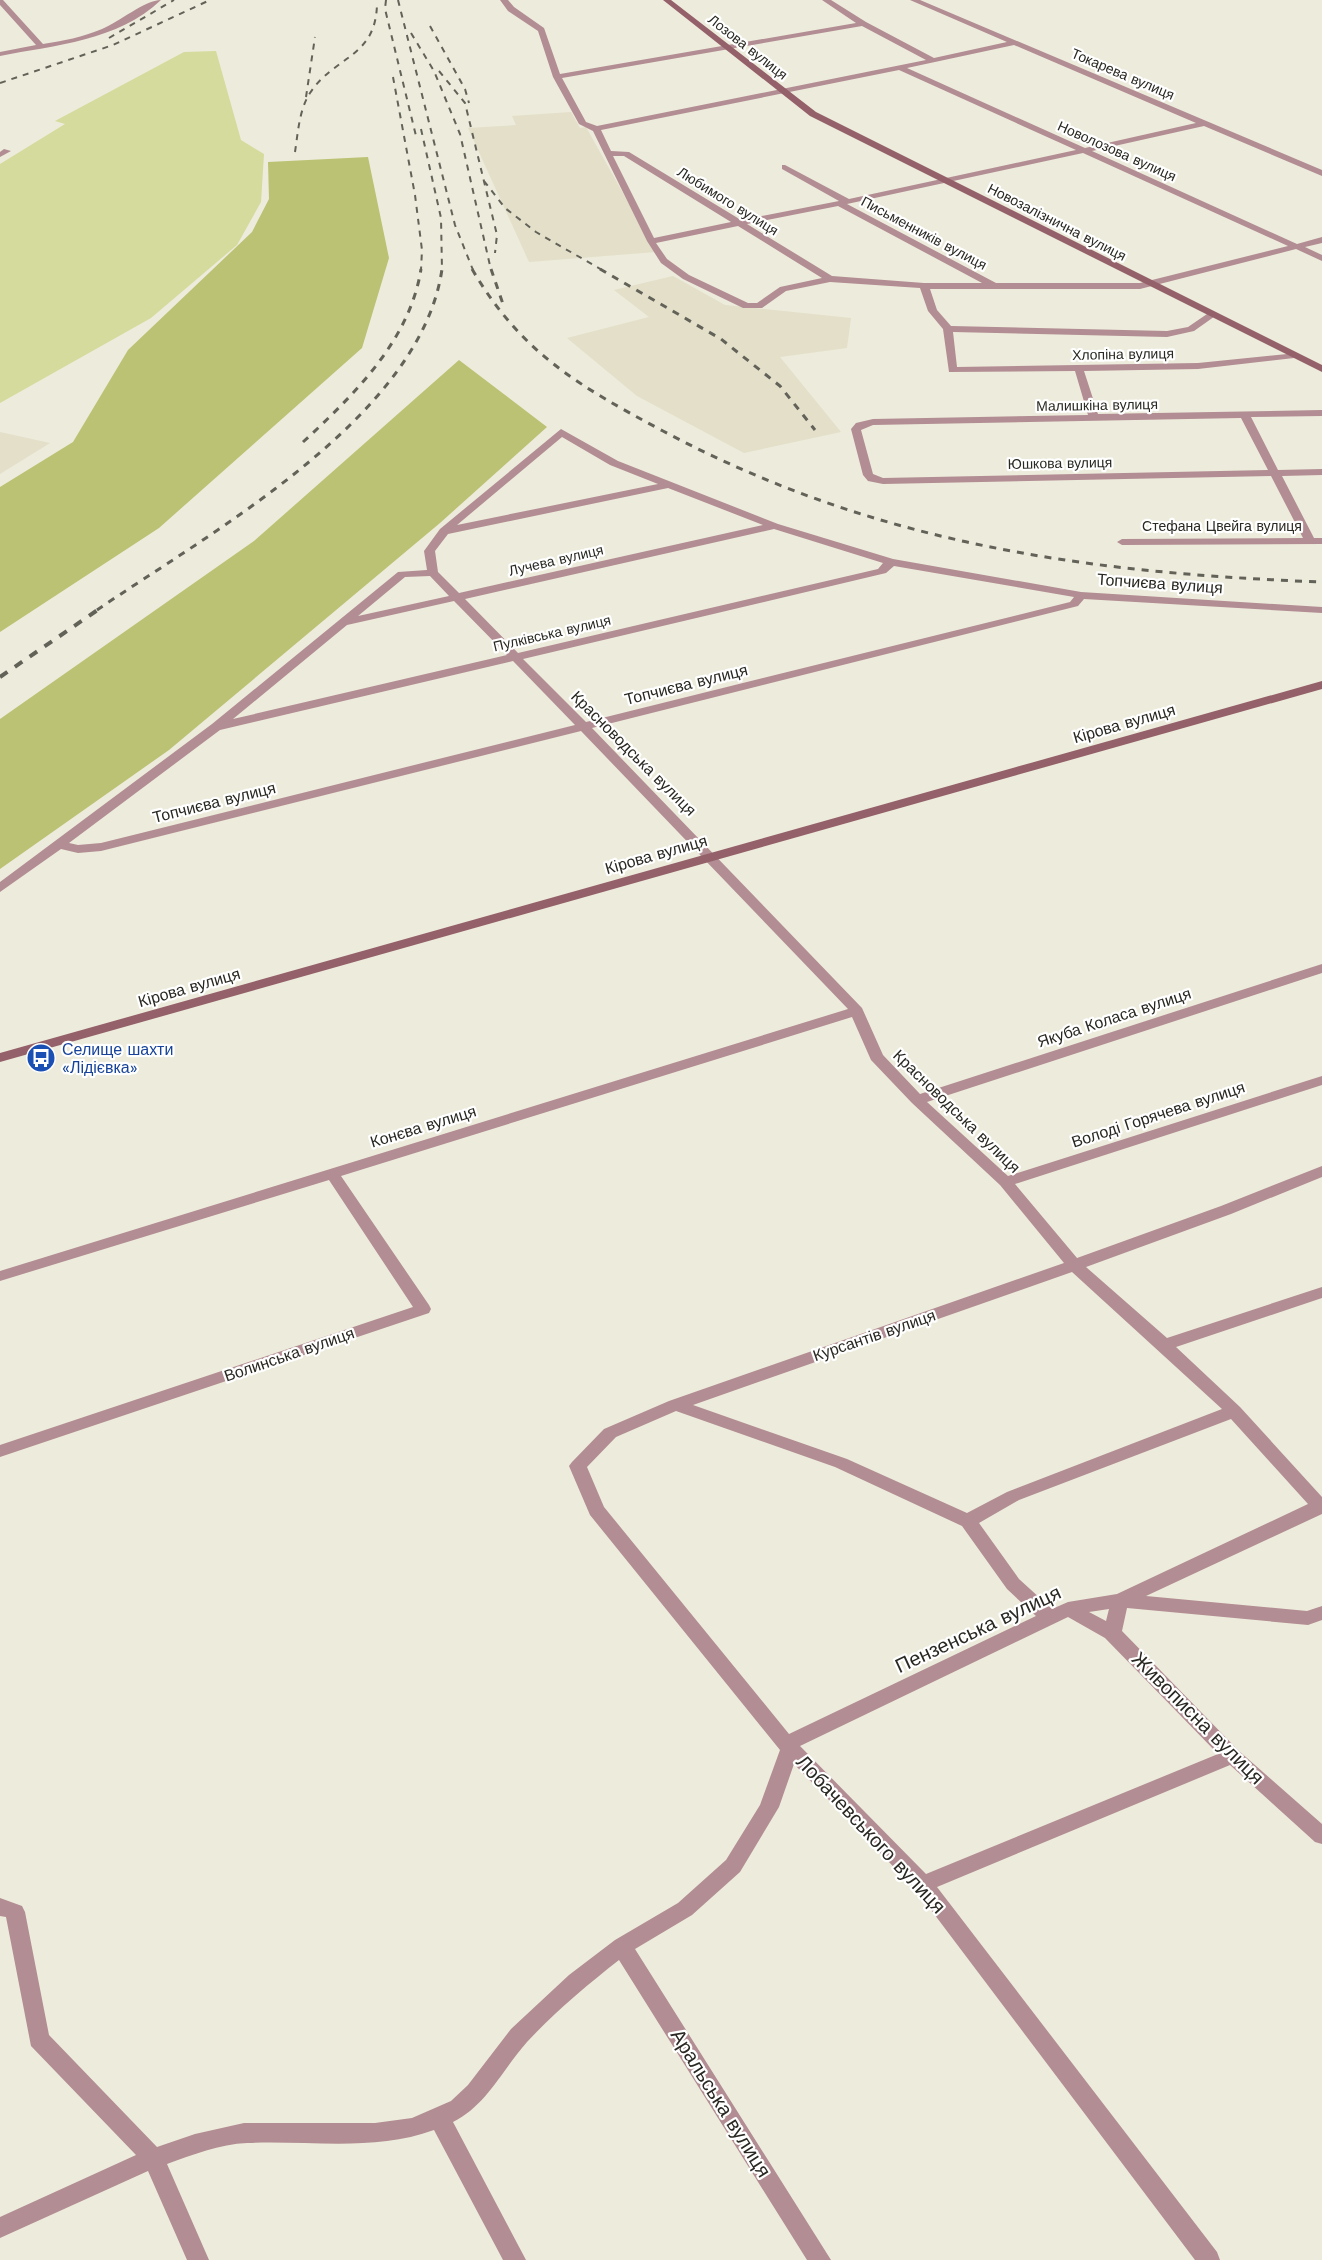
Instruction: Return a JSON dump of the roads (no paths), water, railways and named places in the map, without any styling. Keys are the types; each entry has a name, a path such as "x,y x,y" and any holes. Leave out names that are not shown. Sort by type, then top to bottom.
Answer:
{"main road":[{"name":"Лозова вулиця","path":"667,0 784,92"},
{"name":"Новозалізнична вулиця","path":"784,92 813,114 1322,369"},
{"name":"Кірова вулиця","path":"0,1058 1322,685"}],"street":[{"path":"0,54 86,38 105,31 144,10 157,0"},
{"path":"504,0 511,9 541,30 557,77 583,124 596,129 1014,43"},
{"path":"826,0 863,24 934,61"},
{"name":"Токарева вулиця","path":"914,0 1322,173"},
{"path":"0,1 40,45"},
{"path":"557,77 863,24"},
{"name":"Новолозова вулиця","path":"901,68 1322,258"},
{"path":"651,241 741,225 946,182 1205,123"},
{"path":"596,129 651,241 664,261 686,277 746,306 759,306 783,289 830,279 924,286 1128,287 1150,284 1322,240"},
{"name":"Любимого вулиця","path":"609,153 626,154 830,279"},
{"name":"Письменників вулиця","path":"784,167 844,203 995,286"},
{"path":"924,286 933,311 948,329"},
{"name":"Хлопіна вулиця","path":"1213,314 1181,333 1167,334 948,329 951,370 1198,366 1294,355"},
{"path":"1079,369 1094,418"},
{"name":"Малишкіна вулиця","path":"873,423 1322,413"},
{"path":"1245,415 1275,473 1316,541"},
{"name":"Юшкова вулиця","path":"873,423 860,425 856,429 868,475 876,480 1322,472"},
{"path":"0,888 216,727 402,574 433,573 429,551 444,531 561,432 614,463 774,526 891,562 1080,595"},
{"path":"444,531 668,484"},
{"name":"Лучева вулиця","path":"345,623 774,526"},
{"name":"Стефана Цвейга вулиця","path":"1122,542 1316,541"},
{"name":"Пулківська вулиця","path":"216,727 882,571 891,562"},
{"name":"Красноводська вулиця","path":"433,573 710,856 857,1011 876,1057 917,1100 1005,1182 1074,1265 1234,1411 1321,1506"},
{"name":"Топчиєва вулиця","path":"60,845 78,849 101,847 1074,604 1080,595 1322,610"},
{"name":"Якуба Коласа вулиця","path":"917,1100 1322,968"},
{"name":"Конєва вулиця","path":"0,1276 857,1011"},
{"name":"Володі Горячева вулиця","path":"1005,1182 1322,1080"},
{"name":"Курсантів вулиця","path":"578,1466 610,1433 675,1405 1074,1265 1226,1210 1322,1171"},
{"name":"Волинська вулиця","path":"0,1451 423,1309 332,1173"},
{"path":"1164,1345 1322,1292"},
{"path":"675,1405 841,1463 968,1521 1013,1584 1050,1618"},
{"path":"968,1521 1013,1496 1234,1411"},
{"name":"Лобачевського вулиця","path":"578,1466 596,1510 788,1746 923,1884 1209,2260"},
{"name":"Пензенська вулиця","path":"788,1746 1068,1609 1120,1600 1321,1506"},
{"path":"1112,1633 1120,1600 1308,1618 1322,1613"},
{"name":"Живописна вулиця","path":"1068,1609 1112,1633 1232,1756 1322,1836"},
{"path":"0,2228 153,2158 195,2144 244,2133 375,2133 412,2128 459,2108 476,2092 519,2036 576,1981 622,1946 685,1909 733,1866 769,1807 788,1746"},
{"path":"923,1884 1232,1756"},
{"path":"0,1907 15,1912 39,2039 153,2158 198,2260"},
{"name":"Аральська вулиця","path":"622,1946 820,2260"},
{"path":"439,2118 515,2260"}],"railway":[{"path":"109,38 174,0"},
{"path":"0,83 113,45 210,0"},
{"path":"386,0 385,9 417,140"},
{"path":"398,0 455,225 473,270"},
{"path":"295,152 306,100 320,80 353,54 370,34 375,20 377,2"},
{"path":"430,26 465,89 469,103"},
{"path":"411,33 434,71 460,134 491,270"},
{"path":"306,97 315,37"},
{"path":"439,71 465,103 497,235 495,253"},
{"path":"393,77 415,195 422,250 421,270"},
{"path":"421,129 441,218 442,269"},
{"path":"484,181 505,208 536,232 602,270"},
{"path":"303,442 360,385 392,343 415,295 421,269"},
{"path":"97,610 251,507 304,466 354,421 395,374 426,323 442,269"},
{"path":"472,269 511,323 554,365 579,382 663,431 742,470 822,501 902,526 983,546 1065,560 1234,578 1322,582"},
{"path":"491,269 504,307"},
{"path":"600,269 721,339 780,386 815,430"},
{"path":"0,677 99,609"}],"place":[{"name":"Селище шахти «Лідієвка»","path":"41,1058"}]}
